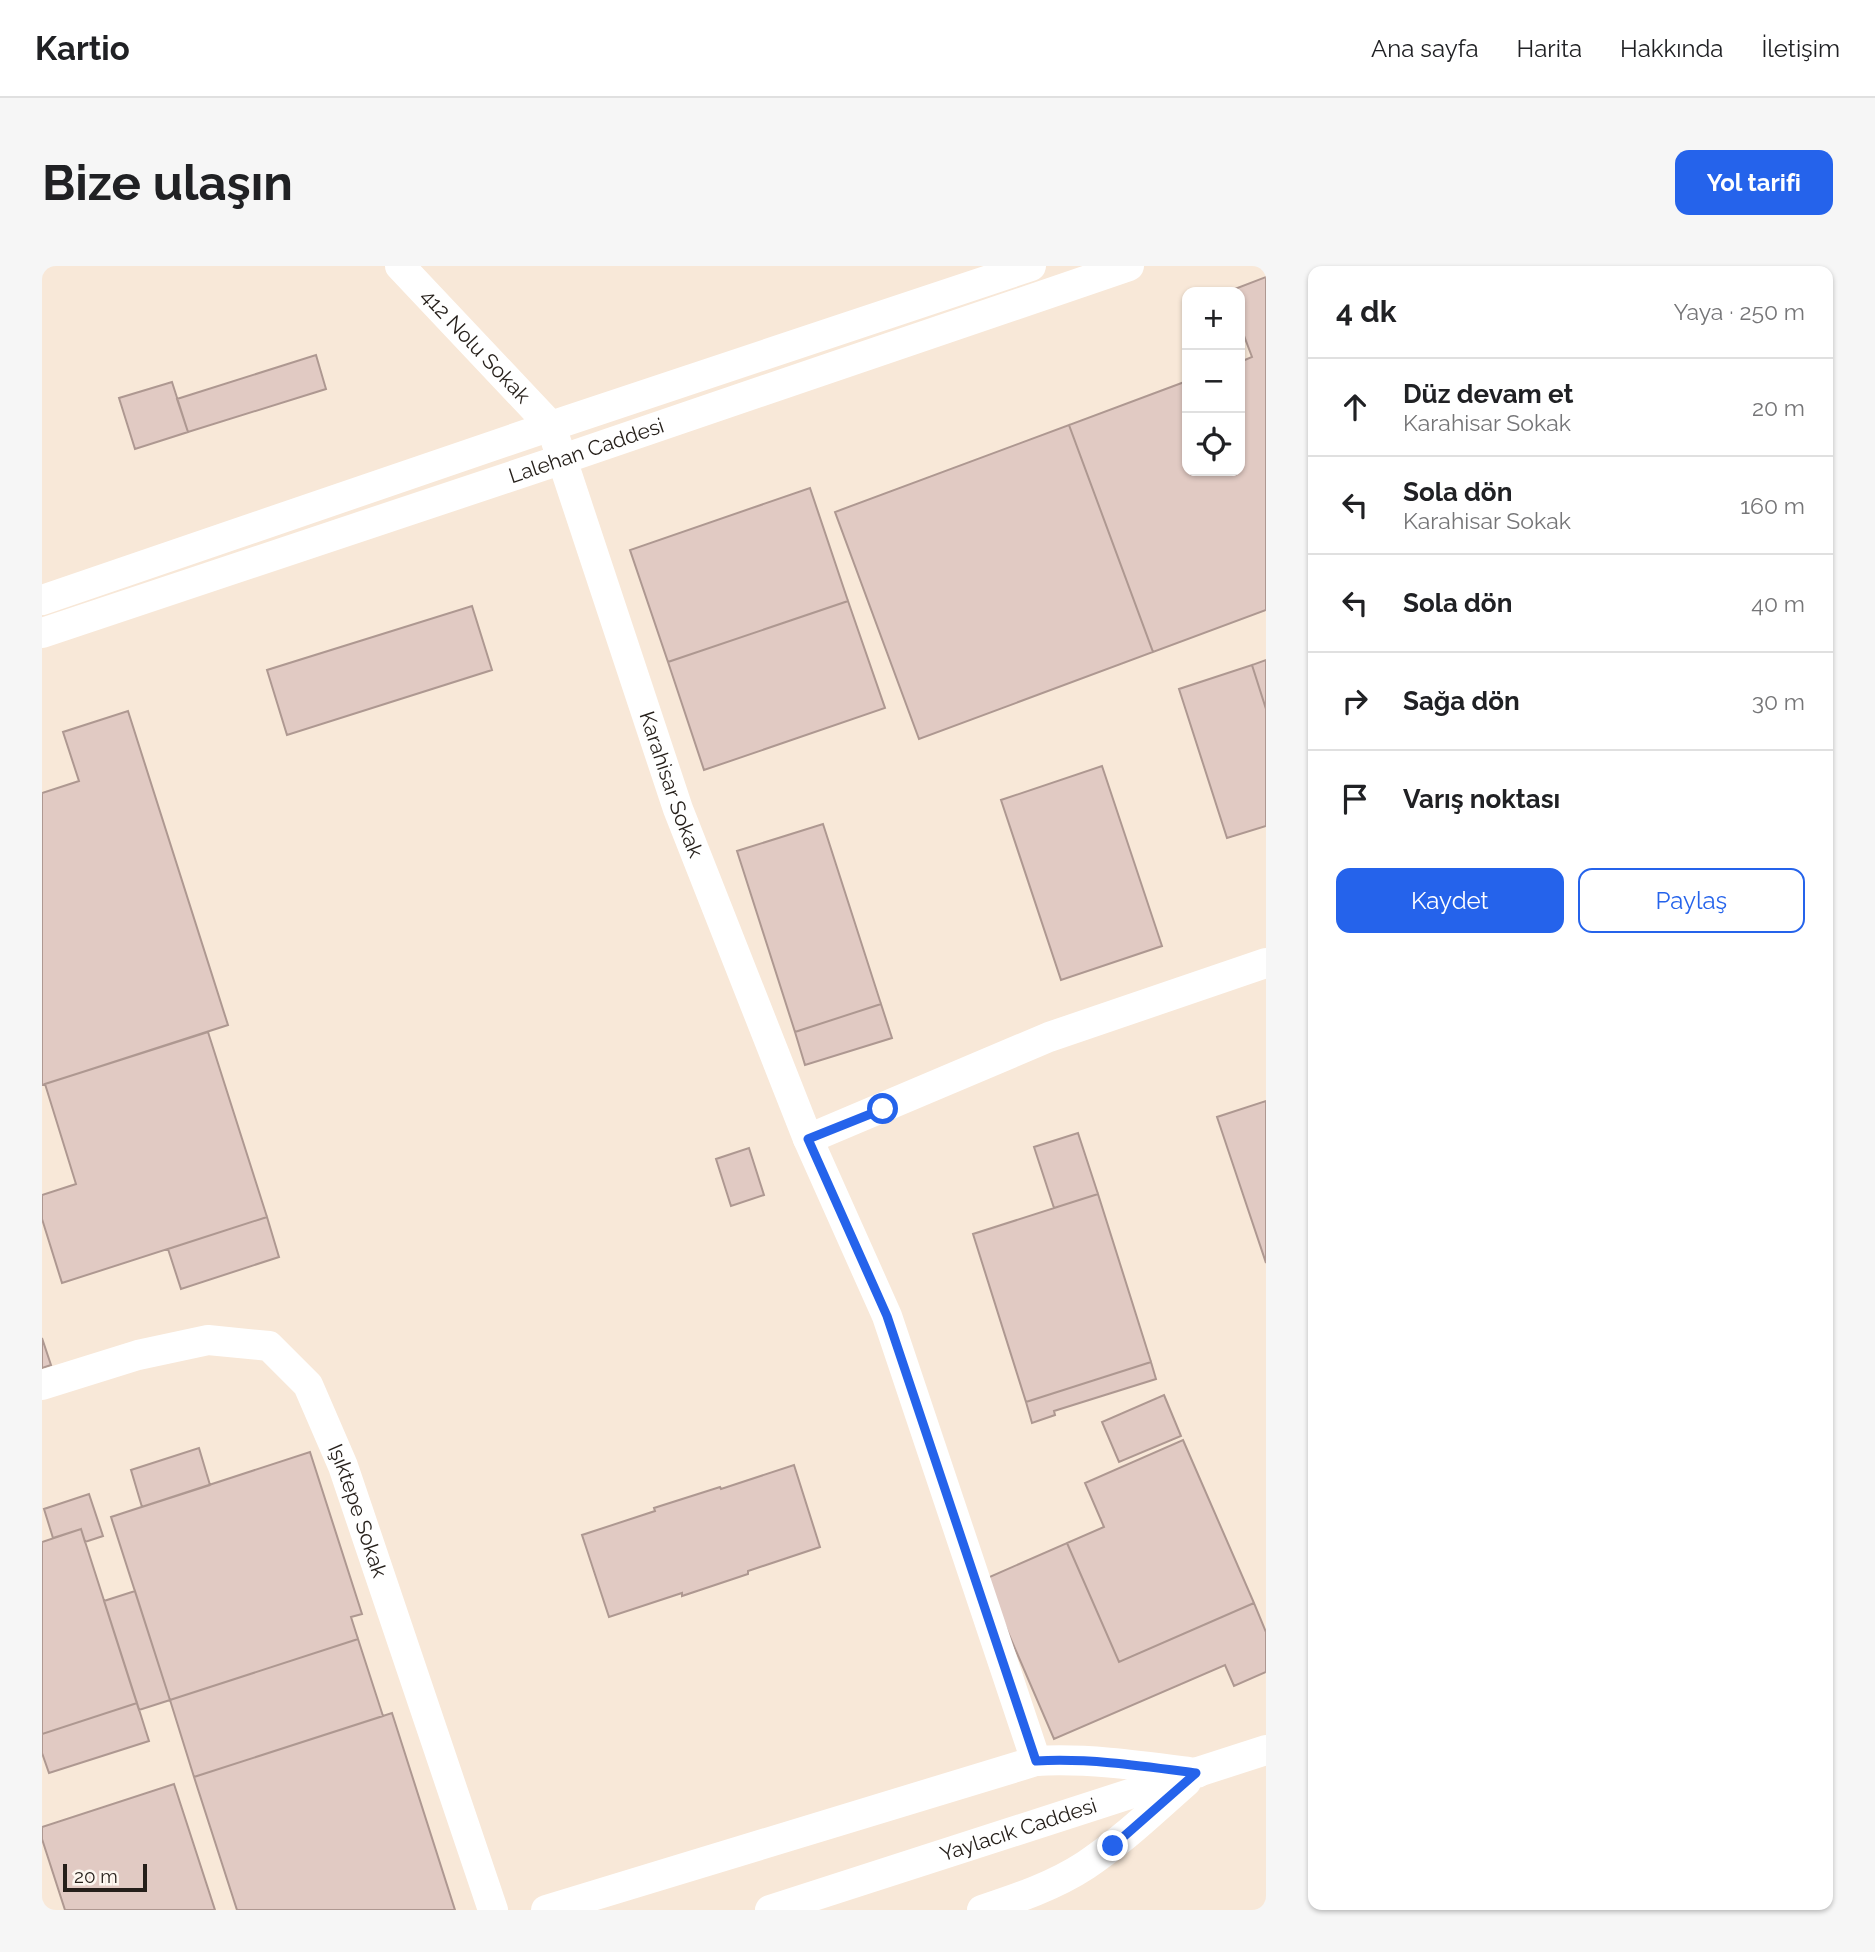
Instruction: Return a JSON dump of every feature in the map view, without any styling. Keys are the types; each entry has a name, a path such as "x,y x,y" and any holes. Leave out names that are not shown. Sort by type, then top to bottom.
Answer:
{"street":[{"name":"412 Nolu Sokak","path":"400,266 551,426"},
{"name":"Lalehan Caddesi","path":"42,600 1031,266"},
{"name":"Lalehan Caddesi","path":"42,633 1129,266"},
{"name":"Karahisar Sokak","path":"551,426 678,809 808,1139 887,1316 1036,1761"},
{"path":"808,1139 1049,1037 1266,962"},
{"name":"Işıktepe Sokak","path":"42,1385 138,1355 208,1340 269,1346 307,1385 343,1466 493,1910"},
{"name":"Yaylacık Caddesi","path":"770,1910 1266,1750"},
{"path":"546,1910 1036,1761 1102,1761 1196,1773"},
{"path":"982,1910 1024,1903 1085,1865 1104,1852 1196,1773"}],"building":[{"path":"1266,277 1266,610 1153,652 1069,425 1182,383 1182,476 1245,476 1245,360 1252,357 1245,338 1245,287 1240,287"},
{"path":"316,355 326,389 188,432 177,399"},
{"path":"172,382 188,432 135,449 119,398"},
{"path":"1069,425 1153,652 919,739 835,512"},
{"path":"810,488 848,601 668,662 630,550"},
{"path":"848,601 885,708 704,770 668,662"},
{"path":"472,606 492,670 287,735 267,670"},
{"path":"1266,660 1266,709 1252,665"},
{"path":"1252,665 1266,709 1266,826 1227,838 1179,689"},
{"path":"128,711 228,1025 42,1085 42,793 79,781 63,732"},
{"path":"1102,766 1162,946 1061,980 1001,800"},
{"path":"823,824 881,1004 795,1032 737,851"},
{"path":"881,1004 892,1038 805,1065 795,1032"},
{"path":"208,1032 267,1217 62,1283 42,1219 42,1195 76,1184 45,1084"},
{"path":"1266,1101 1266,1263 1217,1117"},
{"path":"1078,1133 1098,1194 1054,1208 1034,1147"},
{"path":"749,1148 764,1195 731,1206 716,1159"},
{"path":"1098,1194 1151,1362 1026,1402 973,1234"},
{"path":"267,1217 279,1257 181,1289 168,1249"},
{"path":"42,1338 51,1365 42,1368"},
{"path":"1151,1362 1156,1379 1054,1411 1055,1415 1032,1423 1026,1402"},
{"path":"1164,1395 1181,1436 1119,1462 1102,1422"},
{"path":"1183,1440 1254,1603 1119,1662 1067,1543 1104,1527 1085,1483"},
{"path":"199,1448 210,1485 142,1507 131,1470"},
{"path":"310,1452 362,1614 351,1617 358,1639 170,1700 111,1517"},
{"path":"794,1465 820,1547 682,1596 682,1593 609,1617 582,1535 655,1511 654,1508"},
{"path":"89,1494 103,1536 85,1542 81,1529 53,1538 44,1509"},
{"path":"81,1529 137,1703 42,1734 42,1542"},
{"path":"1067,1543 1119,1662 1254,1603 1266,1632 1266,1672 1234,1686 1225,1665 1054,1739 985,1579"},
{"path":"135,1591 170,1700 139,1710 104,1601"},
{"path":"358,1639 383,1716 194,1777 170,1700"},
{"path":"137,1703 149,1741 49,1773 42,1753 42,1734"},
{"path":"392,1713 455,1910 237,1910 194,1777"},
{"path":"174,1784 215,1910 65,1910 42,1839 42,1827"}],"route":[{"path":"883,1109 808,1139 887,1316 1036,1761 1102,1761 1196,1773 1113,1846"}]}
